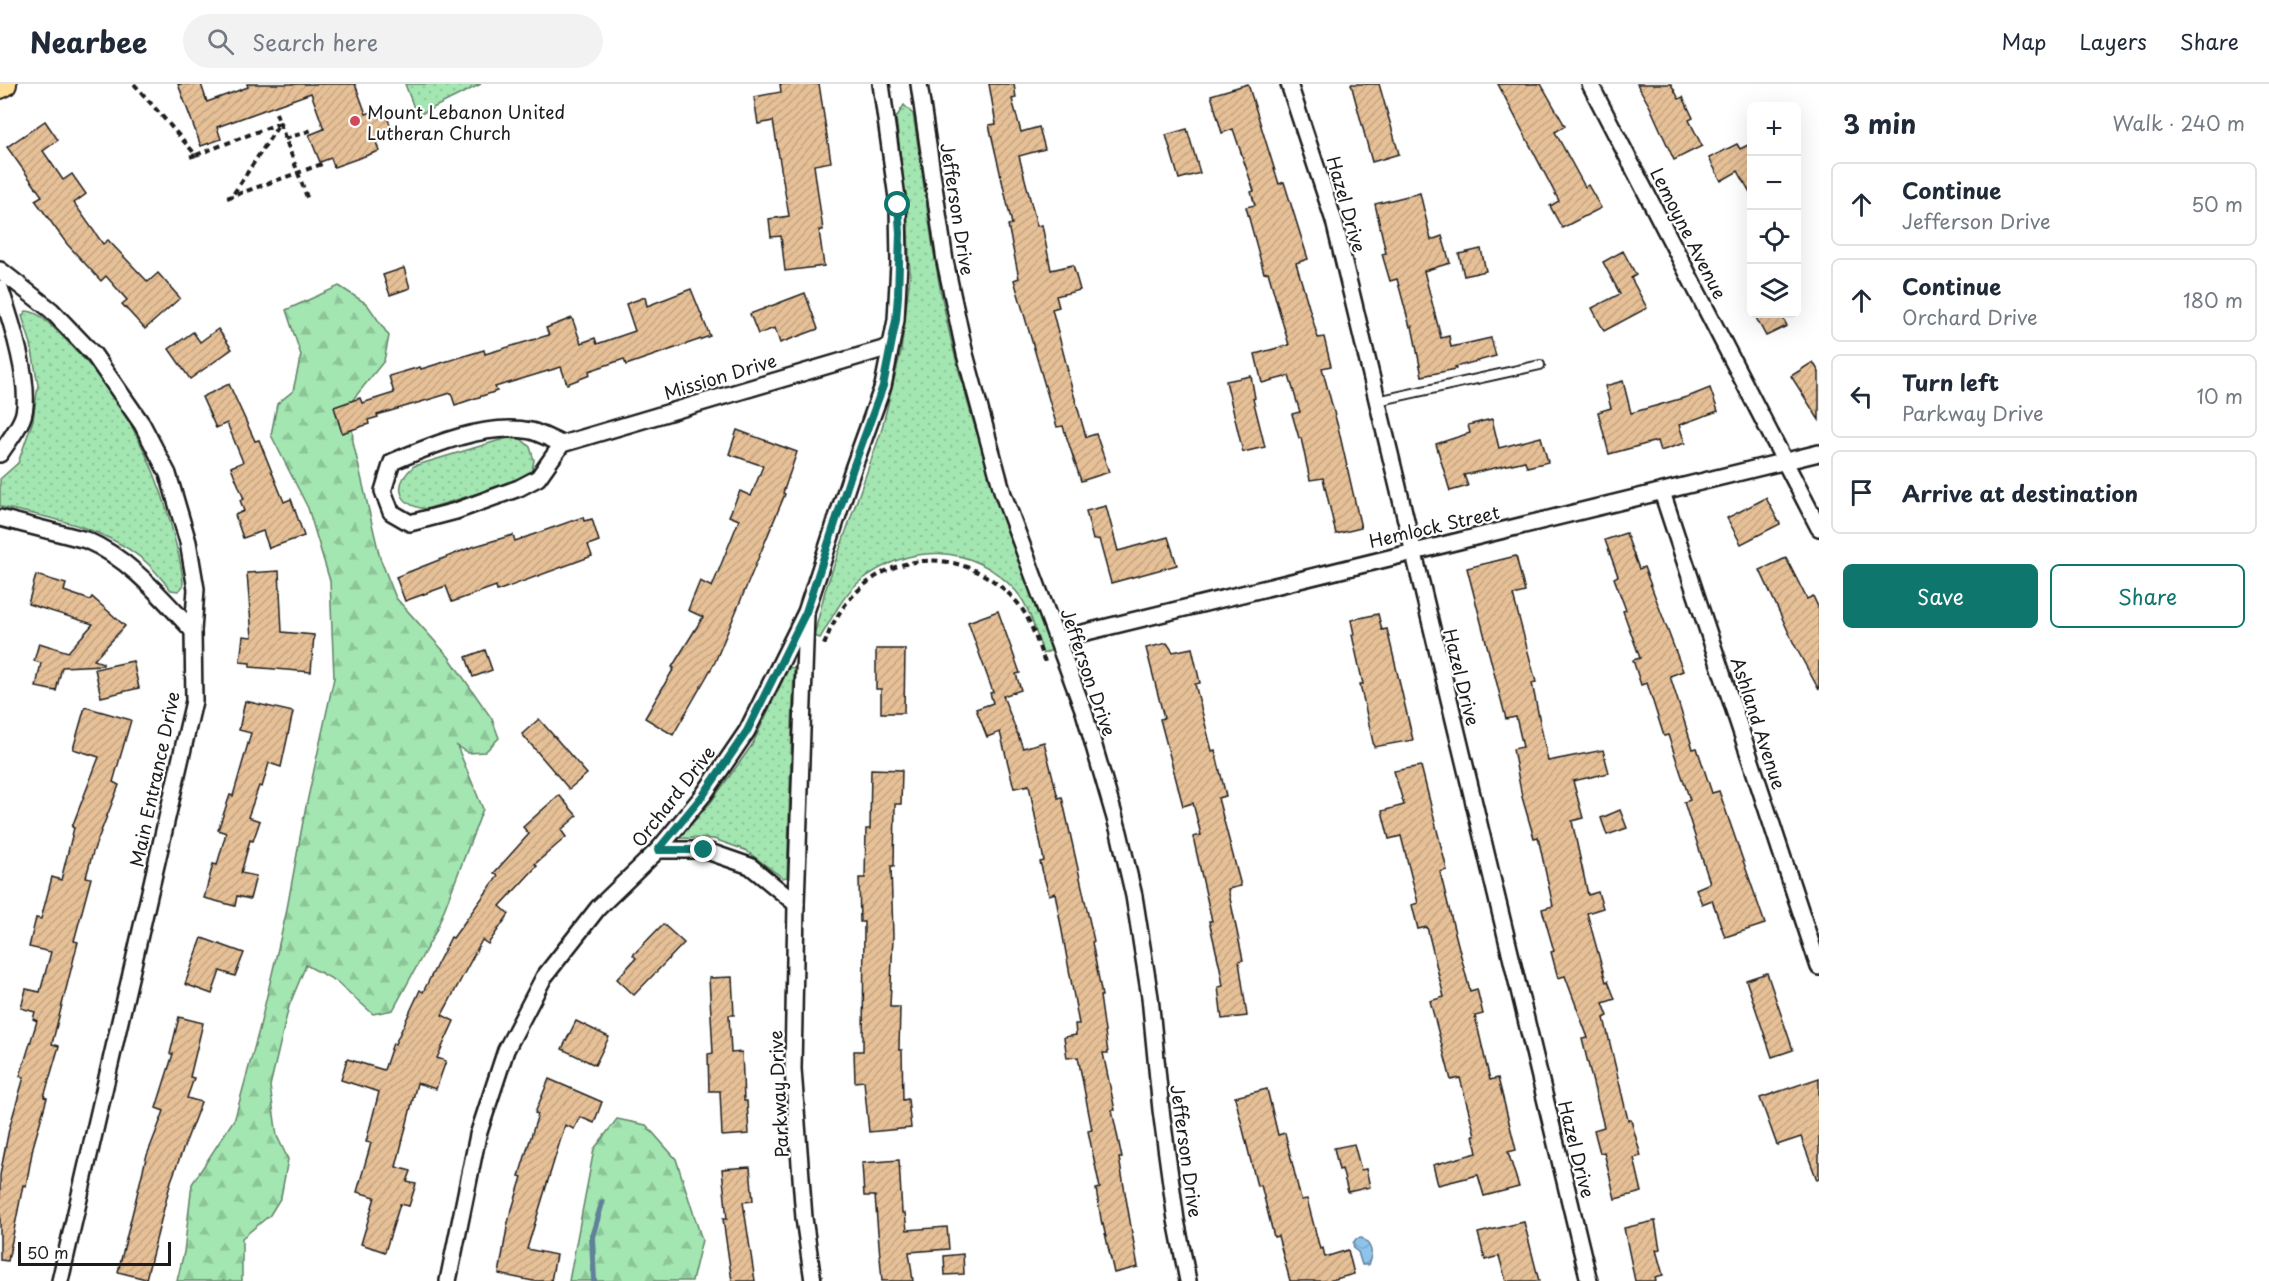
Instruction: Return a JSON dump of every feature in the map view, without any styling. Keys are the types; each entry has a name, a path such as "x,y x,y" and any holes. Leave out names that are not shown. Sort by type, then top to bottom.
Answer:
{"street":[{"path":"881,84 900,233 898,296 890,347"},
{"name":"Jefferson Drive","path":"919,84 945,261 965,354 1003,494 1058,639 1100,764 1134,896 1150,997 1161,1110 1176,1220 1188,1281"},
{"name":"Hazel Drive","path":"1289,84 1334,221 1589,1281"},
{"name":"Lemoyne Avenue","path":"1590,84 1819,528"},
{"name":"Main Entrance Drive","path":"0,270 51,310 94,355 142,424 168,474 188,542 196,589 193,631 194,701 60,1281"},
{"path":"0,288 18,342 25,404 22,418 0,454"},
{"name":"Mission Drive","path":"562,444 890,347"},
{"name":"Orchard Drive","path":"448,1281 478,1135 506,1050 551,969 598,908 658,850 704,794 747,731 806,612 853,468 883,386 890,347"},
{"path":"496,428 532,431 562,444 538,478 519,488 456,511 410,523 391,512 383,491 392,462 426,448 496,428"},
{"name":"Hemlock Street","path":"1058,639 1819,453"},
{"name":"Ashland Avenue","path":"1662,492 1819,966"},
{"path":"0,518 97,544 138,573 193,631"},
{"name":"Parkway Drive","path":"806,612 793,1068 804,1218 813,1281"},
{"path":"658,850 704,850 750,866 796,904"}],"lane":[{"path":"1377,402 1540,365"}],"path":[{"path":"134,84 196,155"},
{"path":"276,114 308,200"},
{"path":"189,157 280,123"},
{"path":"280,123 229,197 325,162"},
{"path":"285,139 312,130"},
{"path":"806,634 825,643 831,623 842,607 861,586 886,569 921,560 945,561 967,566 990,577 1024,611 1044,660 1051,657"}],"green space":[{"path":"405,84 481,84 417,116"},
{"path":"904,105 913,114 934,253 952,343 991,476 1052,650 1043,654 1029,612 1016,591 980,563 960,556 939,554 919,555 898,560 878,569 859,582 847,594 820,638 814,636 825,591 881,432 901,351 910,275 907,212 896,118"},
{"path":"339,286 367,304 389,336 384,361 351,402 353,442 380,558 396,598 449,657 492,719 499,738 485,752 468,753 457,746 483,809 436,931 393,1010 373,1014 336,981 306,965 289,1006 270,1086 277,1136 288,1159 281,1197 270,1215 242,1238 242,1281 177,1281 184,1252 192,1184 235,1118 259,1030 286,914 304,816 334,678 330,581 308,508 271,435 277,404 293,391 301,355 286,310"},
{"path":"26,311 46,320 83,357 118,404 133,430 147,457 168,512 182,574 183,586 178,591 171,590 146,562 113,540 77,526 0,507 0,479 18,463 33,420 38,385 31,344 22,316"},
{"path":"507,438 521,439 530,447 534,460 532,471 522,480 426,509 417,507 404,499 401,493 403,480 414,466"},
{"path":"789,667 794,668 787,877 783,878 745,850 714,839 679,838 711,802 752,745"},
{"path":"617,1119 646,1125 676,1159 702,1240 692,1281 569,1281 594,1149"}],"water":[{"path":"1362,1238 1371,1250 1368,1265 1362,1265 1358,1252 1354,1249 1353,1243 1356,1239"}],"building":[{"name":"Mount Lebanon United Lutheran Church","path":"178,84 201,84 207,102 248,87 247,84 355,84 366,114 384,108 394,136 376,142 379,151 334,167 331,158 320,162 309,135 324,129 311,93 217,127 221,139 201,146"},
{"path":"780,84 819,84 831,162 814,165 823,230 819,230 824,266 785,271 781,236 771,237 769,219 789,216 773,121 758,124 754,97 781,92"},
{"path":"989,84 1014,84 1016,98 1012,99 1021,132 1039,127 1045,149 1019,156 1037,226 1042,225 1051,270 1073,265 1080,290 1056,296 1059,307 1052,309 1086,437 1096,434 1109,472 1081,481 1063,426 1057,427 1014,280 1019,278 1008,225 1012,224 989,125 996,124"},
{"path":"1248,84 1279,184 1284,182 1308,259 1296,263 1318,338 1324,337 1331,366 1322,368 1361,528 1336,534 1323,478 1310,480 1301,438 1299,438 1292,414 1300,412 1289,376 1262,383 1255,354 1289,345 1268,272 1264,273 1246,207 1255,205 1251,192 1254,191 1233,129 1222,133 1211,95"},
{"path":"1351,84 1379,84 1399,154 1372,162"},
{"path":"1498,84 1541,84 1565,126 1555,132 1585,187 1588,185 1601,208 1562,228 1550,206 1559,201"},
{"path":"1637,84 1671,84 1679,99 1683,97 1693,118 1689,120 1702,146 1674,160"},
{"path":"45,121 58,140 43,151 63,180 72,174 86,194 74,203 103,244 108,240 148,282 158,273 180,298 145,329 122,304 127,300 106,276 101,281 67,244 35,200 42,196 7,147"},
{"path":"1187,129 1200,173 1179,179 1166,135"},
{"path":"1737,144 1740,149 1747,146 1747,187 1738,171 1721,181 1709,158"},
{"path":"1420,193 1431,240 1442,236 1450,263 1424,271 1441,338 1449,336 1451,347 1491,338 1496,356 1455,367 1456,369 1422,376 1412,326 1410,327 1397,279 1390,281 1382,254 1386,253 1375,204"},
{"path":"1481,249 1486,271 1464,276 1459,254"},
{"path":"1623,251 1636,275 1631,278 1647,308 1604,331 1592,308 1620,294 1603,262"},
{"path":"404,268 410,288 390,295 383,275"},
{"path":"691,289 710,336 626,365 624,359 589,371 590,375 567,384 561,367 495,387 497,391 455,405 451,393 377,415 378,417 368,420 369,424 342,433 334,407 360,398 362,403 394,393 389,376 484,350 485,354 549,335 546,328 572,318 581,343 595,338 597,344 635,331 626,304 645,297 647,306"},
{"path":"805,293 818,329 780,343 775,328 758,334 750,314"},
{"path":"1756,318 1783,318 1787,326 1766,336"},
{"path":"218,329 232,349 190,379 169,349 193,332 200,342"},
{"path":"1813,362 1819,372 1819,420 1791,376"},
{"path":"1251,376 1255,398 1253,399 1265,447 1243,452 1226,381"},
{"path":"1623,381 1631,413 1710,388 1718,411 1679,425 1685,443 1660,451 1657,441 1609,454 1598,412 1611,408 1605,386"},
{"path":"229,384 255,441 259,440 284,502 291,499 304,536 269,548 263,531 243,538 235,515 244,511 240,500 244,499 231,467 243,462 227,423 216,428 202,397"},
{"path":"1492,419 1499,448 1541,437 1548,462 1527,467 1525,461 1464,475 1468,486 1450,491 1436,444 1470,433 1468,425"},
{"path":"737,430 797,452 783,493 785,494 715,662 673,735 645,718 674,668 672,667 703,617 688,610 700,581 712,587 739,520 729,516 740,491 751,496 763,466 729,454"},
{"path":"1766,498 1780,524 1741,544 1727,518"},
{"path":"1106,506 1118,551 1168,537 1177,565 1111,583 1099,539 1093,540 1086,511"},
{"path":"583,517 584,521 592,519 599,541 588,545 592,556 497,591 496,586 452,602 446,586 405,601 396,577 472,547 513,535 515,541"},
{"path":"1626,533 1639,569 1644,567 1683,671 1670,676 1693,749 1697,748 1712,793 1719,791 1765,924 1725,937 1712,900 1702,904 1696,889 1710,883 1684,802 1690,800 1668,735 1664,736 1647,683 1641,685 1633,660 1640,658 1623,611 1626,610 1614,578 1618,576 1605,540"},
{"path":"1516,556 1525,592 1513,595 1536,682 1532,683 1548,761 1603,750 1609,773 1573,781 1583,818 1572,821 1588,895 1598,892 1603,908 1587,913 1606,982 1608,981 1615,999 1603,1003 1608,1016 1604,1018 1628,1120 1631,1120 1641,1156 1634,1158 1642,1192 1615,1199 1604,1152 1600,1153 1594,1130 1604,1127 1582,1039 1588,1038 1565,976 1558,978 1551,952 1554,951 1542,909 1553,906 1538,837 1534,838 1522,797 1513,749 1523,747 1516,717 1506,719 1467,568"},
{"path":"1786,558 1807,599 1813,596 1819,609 1819,690 1794,644 1760,570"},
{"path":"279,571 282,632 314,635 311,672 250,667 250,663 240,662 243,636 252,637 247,573"},
{"path":"36,575 66,584 64,591 90,600 92,597 125,626 94,660 103,665 62,667 56,691 36,687 41,663 34,661 39,643 68,652 93,624 28,604"},
{"path":"998,611 1020,673 1016,674 1021,690 1003,696 1023,748 1044,742 1058,798 1062,797 1094,941 1092,942 1102,996 1100,996 1108,1053 1103,1053 1115,1110 1112,1110 1122,1158 1119,1158 1138,1267 1114,1273 1096,1189 1100,1188 1088,1131 1092,1130 1078,1057 1067,1058 1064,1037 1076,1035 1075,1024 1079,1024 1055,893 1049,895 1040,862 1044,861 1029,785 1014,788 1000,732 987,737 976,709 993,703 990,693 993,692 968,622"},
{"path":"1378,614 1382,630 1387,629 1413,740 1374,747 1360,684 1363,684 1351,620"},
{"path":"1167,643 1173,652 1192,648 1200,683 1195,684 1226,796 1218,798 1241,886 1228,889 1243,960 1239,961 1247,1016 1222,1019 1218,987 1223,986 1209,921 1212,921 1193,837 1201,835 1193,803 1183,806 1160,719 1164,718 1146,648"},
{"path":"876,649 905,649 904,713 881,713 881,689 876,689"},
{"path":"485,650 492,670 473,677 466,657"},
{"path":"133,661 139,688 101,697 95,669"},
{"path":"245,701 293,712 281,767 269,763 262,787 259,786 248,817 260,821 253,841 250,840 241,873 256,876 250,899 237,896 235,906 204,898 213,864 217,865 226,833 218,830 230,795 233,796 251,733 239,730"},
{"path":"85,707 131,720 113,782 119,785 93,852 86,877 91,878 74,941 78,942 52,1044 59,1046 44,1097 47,1098 33,1147 26,1186 23,1185 8,1261 0,1260 0,1175 9,1129 24,1077 20,1076 37,1021 33,1019 35,1012 21,1008 26,989 40,992 51,952 29,947 36,918 41,919 52,877 61,880 74,828 72,827 99,757 73,749"},
{"path":"539,719 587,774 569,789 522,734"},
{"path":"1421,766 1447,870 1440,872 1454,929 1470,991 1477,989 1483,1014 1475,1016 1490,1080 1498,1078 1516,1150 1508,1152 1519,1187 1484,1196 1478,1175 1438,1185 1433,1165 1477,1153 1473,1135 1475,1135 1460,1078 1451,1080 1430,1001 1444,997 1427,927 1418,929 1412,905 1418,903 1401,836 1389,839 1382,811 1404,805 1394,771"},
{"path":"871,769 902,770 901,804 895,804 894,866 891,866 893,937 890,1007 900,1007 899,1050 902,1050 903,1100 908,1099 911,1128 869,1132 864,1081 855,1082 854,1051 863,1051 864,922 860,922 859,878 865,878 866,829 870,829"},
{"path":"559,795 577,816 561,830 566,837 535,864 537,866 500,906 509,914 488,944 482,940 442,1015 454,1021 437,1058 446,1061 436,1089 417,1083 396,1167 411,1171 407,1182 416,1184 409,1206 400,1204 385,1252 361,1244 375,1197 357,1192 371,1143 366,1142 379,1092 341,1080 347,1059 384,1070 393,1043 395,1044 420,990 423,992 451,937 453,938 498,876 494,873 529,834 523,827"},
{"path":"1620,810 1627,828 1607,835 1601,818"},
{"path":"663,924 684,943 634,995 617,979 636,958 633,955"},
{"path":"202,938 244,953 235,976 220,971 212,994 185,984"},
{"path":"1767,973 1793,1050 1772,1057 1746,980"},
{"path":"732,977 734,1015 729,1015 731,1053 742,1052 744,1101 747,1101 749,1134 722,1136 720,1091 709,1091 708,1054 713,1053 709,978"},
{"path":"179,1017 203,1023 190,1077 194,1078 187,1098 201,1102 171,1181 146,1279 118,1272 146,1158 164,1111 156,1108 173,1054 170,1054"},
{"path":"576,1021 609,1037 595,1065 562,1049"},
{"path":"1819,1078 1819,1179 1817,1180 1801,1137 1777,1145 1760,1098"},
{"path":"549,1079 602,1102 594,1123 580,1117 574,1129 565,1125 527,1249 556,1255 551,1281 533,1281 499,1274 508,1222 522,1177 519,1176 538,1114 535,1113"},
{"path":"1267,1089 1278,1135 1285,1133 1301,1200 1307,1199 1320,1249 1323,1248 1325,1257 1348,1250 1354,1274 1328,1281 1290,1281 1278,1236 1274,1237 1261,1185 1257,1186 1235,1097"},
{"path":"1354,1144 1361,1170 1366,1169 1370,1187 1348,1192 1342,1169 1339,1170 1334,1148"},
{"path":"899,1160 902,1213 905,1213 907,1230 947,1227 949,1249 909,1252 913,1281 882,1281 875,1196 864,1196 862,1163"},
{"path":"750,1167 753,1201 743,1202 755,1281 732,1281 723,1219 727,1219 722,1169"},
{"path":"1655,1221 1660,1249 1656,1250 1663,1275 1655,1277 1656,1281 1635,1281 1624,1228"},
{"path":"1524,1222 1539,1281 1506,1281 1499,1256 1485,1260 1478,1233"},
{"path":"963,1254 964,1274 945,1275 944,1256"}],"waterway":[{"path":"594,1281 592,1237 602,1203"}],"place":[{"name":"Mount Lebanon United Lutheran Church","path":"355,121"}],"route":[{"path":"704,850 658,850 704,794 747,731 806,612 853,468 883,386 896,320 898,296 900,233 898,205"}]}
